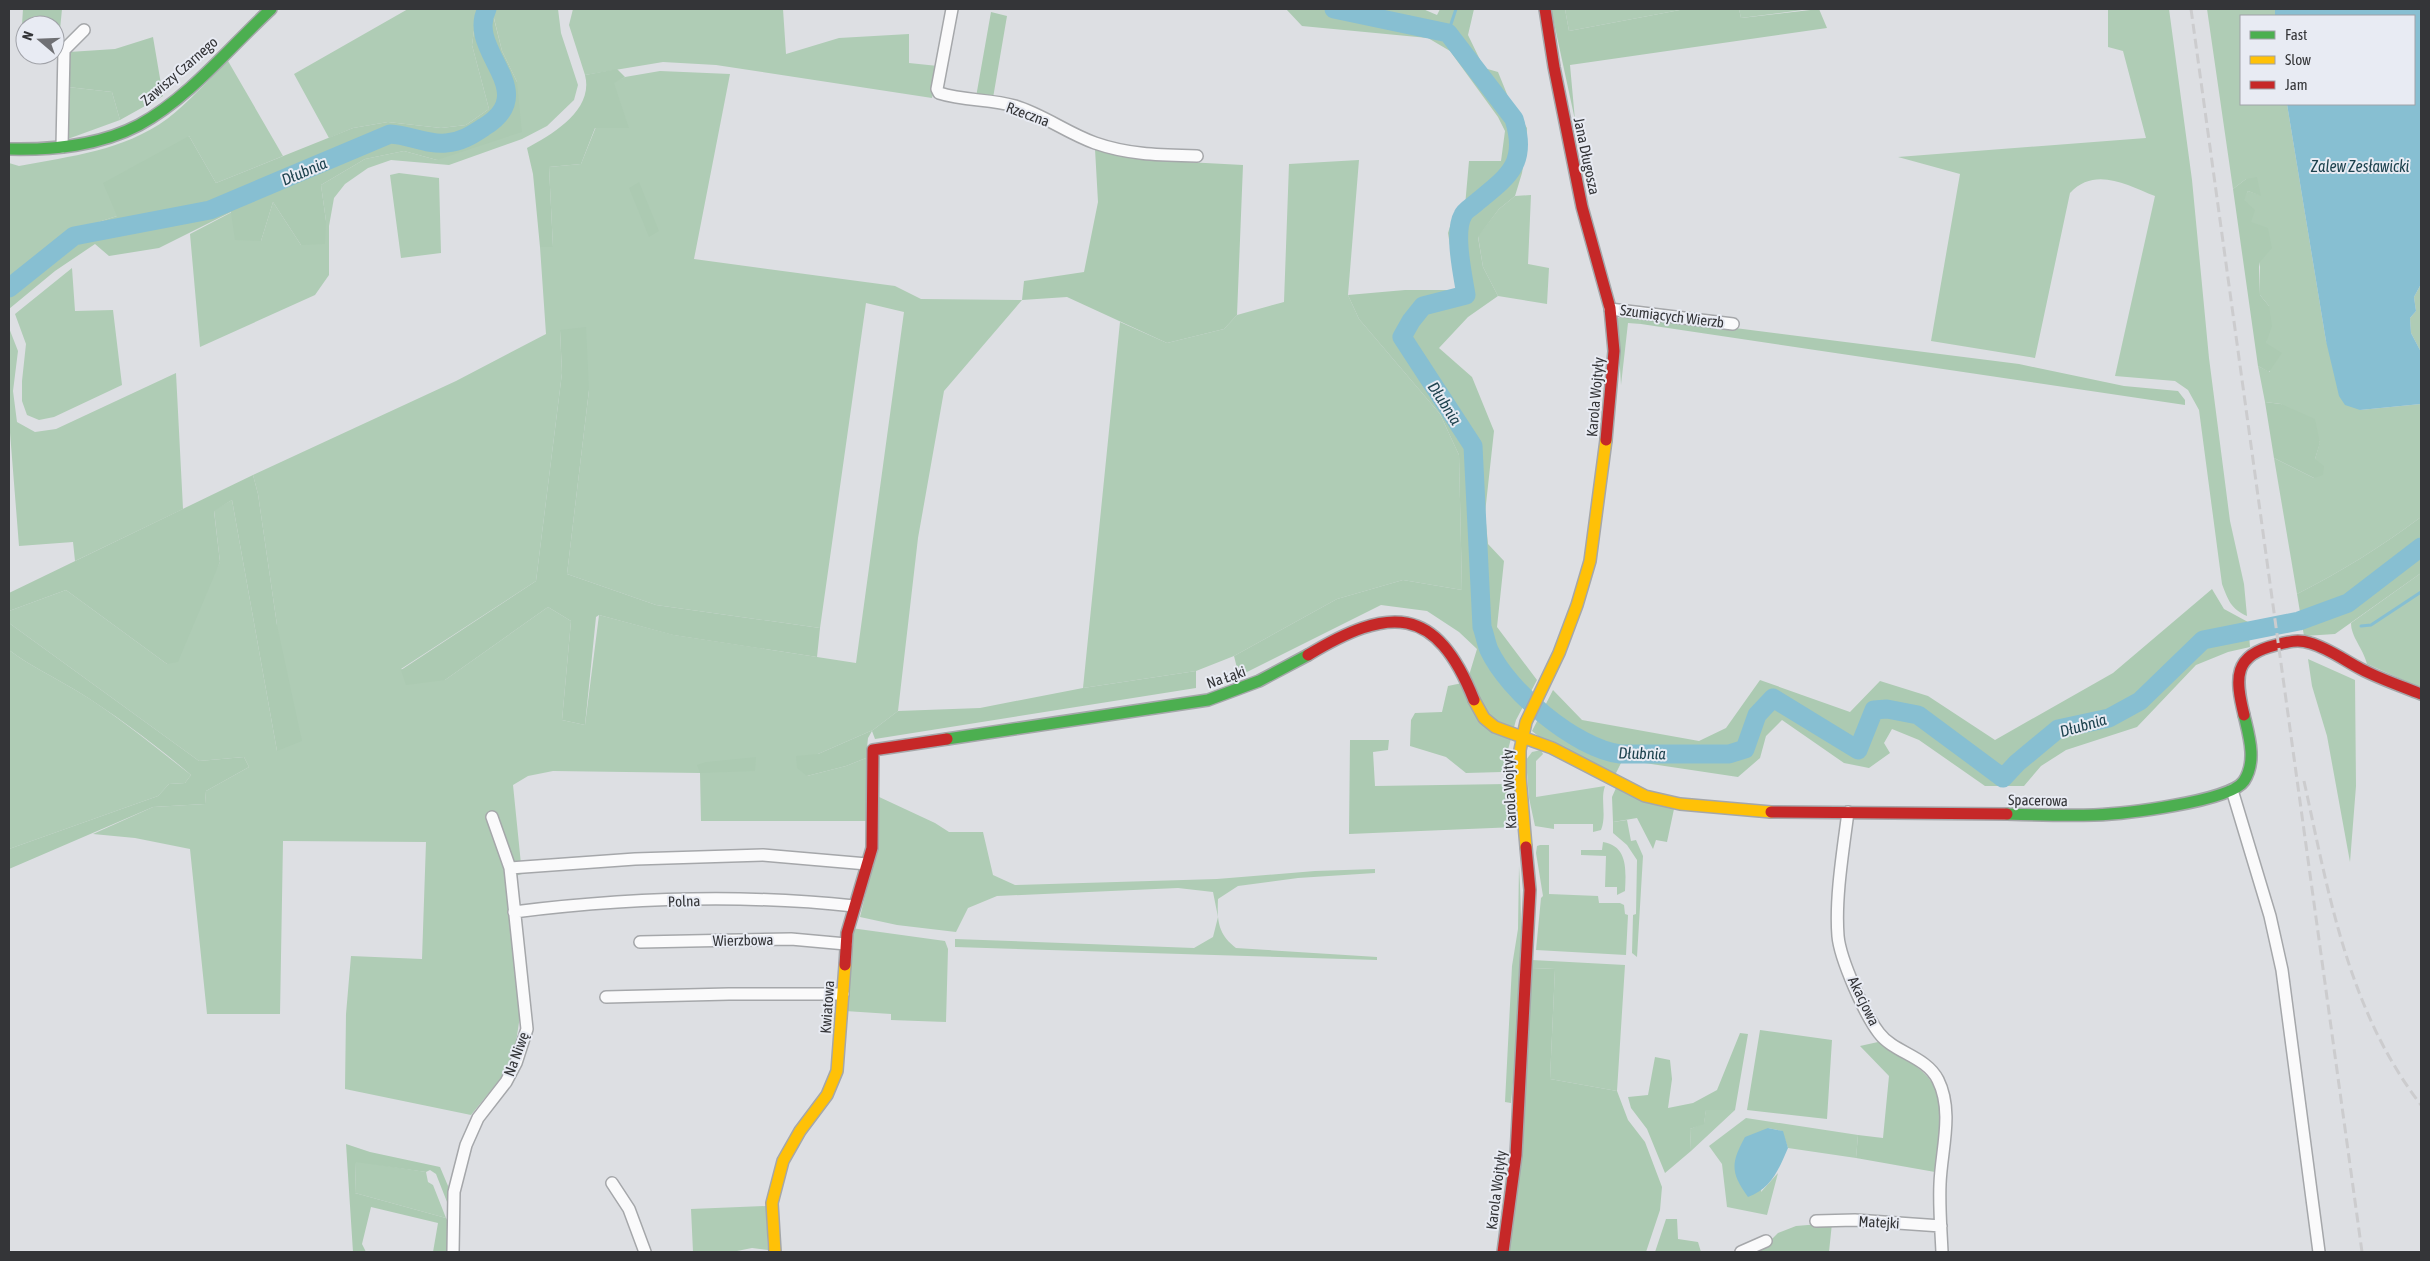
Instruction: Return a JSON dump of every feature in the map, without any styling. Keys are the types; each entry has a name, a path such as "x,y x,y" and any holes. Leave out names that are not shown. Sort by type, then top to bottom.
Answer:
{"street":[{"name":"Zawiszy Czarnego","path":"9,150 40,150 110,137 154,116 271,9"},
{"name":"Rzeczna","path":"952,9 938,89 939,93 1013,106 1032,112 1095,143 1126,152 1168,157 1197,156"},
{"name":"Jana Długosza","path":"1545,9 1554,67 1582,207 1610,308"},
{"path":"62,147 64,50 84,30"},
{"name":"Szumiących Wierzb","path":"1610,308 1733,324"},
{"name":"Karola Wojtyły","path":"1503,1252 1516,1155 1530,890 1520,777 1522,736 1526,722 1548,678 1577,605 1590,561 1611,403 1614,352 1610,308"},
{"name":"Na Łąki","path":"873,750 1208,700 1254,684 1360,627 1391,621 1417,626 1441,640 1458,661 1483,716 1497,729 1522,736"},
{"name":"Spacerowa","path":"1522,736 1572,758 1635,791 1658,800 1764,813 1848,812 2054,816 2124,814 2216,796 2232,790 2242,783 2252,767 2251,750 2240,697 2239,674 2244,660 2256,650 2290,642 2304,642 2325,650 2375,676 2421,694"},
{"name":"Kwiatowa","path":"775,1252 772,1212 778,1176 791,1145 827,1095 838,1063 846,944 854,906 872,848 874,830 873,750"},
{"path":"2232,790 2270,916 2282,970 2320,1252"},
{"name":"Akacjowa","path":"1848,812 1839,910 1838,936 1840,948 1866,1011 1880,1035 1910,1053 1931,1070 1938,1080 1946,1108 1940,1186 1942,1252"},
{"name":"Na Niwę","path":"453,1252 454,1192 466,1145 478,1118 506,1082 516,1063 527,1029 510,868 492,817"},
{"path":"510,868 635,859 755,855 867,864"},
{"name":"Polna","path":"514,912 548,908 720,900 799,900 854,906"},
{"name":"Wierzbowa","path":"640,942 791,939 846,944"},
{"path":"606,997 843,994"},
{"path":"612,1183 628,1209 646,1252"},
{"name":"Matejki","path":"1816,1221 1855,1220 1941,1226"},
{"path":"1742,1252 1766,1242"}],"green space":[{"path":"23,9 62,9 61,15 23,15"},
{"path":"408,9 477,9 472,45 489,109 466,125 441,128 388,122 353,128 329,138 294,74"},
{"path":"477,9 498,9 492,11 502,51 517,82 522,132 437,160 404,151 365,159 321,185 326,221 325,244 301,245 273,202 261,241 235,240 231,212 159,248 109,256 95,244 55,271 9,309 9,276 80,228 117,216 103,183 189,136 216,183 353,128 388,122 441,128 466,125 489,109 472,45"},
{"path":"558,9 561,33 578,85 574,100 547,126 522,139 449,165 391,160 368,168 345,184 334,198 329,226 329,275 315,295 200,347 190,234 232,212 261,241 273,202 301,245 326,221 321,185 365,159 404,151 437,160 517,82 502,51 492,10"},
{"path":"573,9 783,9 786,54 839,38 909,34 909,63 938,66 932,98 716,65 663,62 585,75 569,25"},
{"path":"1286,9 1423,9 1437,15 1440,9 1474,9 1468,35 1484,68 1498,72 1511,104 1527,128 1522,173 1515,196 1499,209 1478,237 1483,267 1498,296 1468,317 1439,348 1472,377 1494,431 1485,513 1488,544 1504,561 1497,627 1537,680 1516,720 1502,772 1466,773 1446,757 1410,746 1411,720 1415,713 1442,712 1448,686 1467,682 1477,649 1459,632 1427,611 1381,605 1239,676 1234,656 1337,599 1403,580 1462,590 1459,455 1440,414 1359,319 1348,295 1405,290 1457,290 1448,233 1453,217 1465,206 1469,161 1501,161 1505,131 1498,117 1450,51 1428,38 1302,26"},
{"path":"1551,9 1565,9 1569,31 1685,9 1739,9 1741,18 1819,9 1827,28 1570,65 1575,120"},
{"path":"1565,9 1685,9 1569,31"},
{"path":"1739,9 1810,9 1741,18"},
{"path":"2108,9 2169,9 2192,180 2209,358 2230,521 2244,584 2247,616 2237,610 2231,603 2222,584 2199,410 2188,390 2175,381 2115,376 2155,196 2122,183 2100,179 2080,185 2070,193 2035,358 1931,341 1960,174 1898,157 2146,138 2123,51 2108,47"},
{"path":"2207,9 2275,9 2275,15 2240,15 2240,105 2287,105 2326,341 2360,410 2421,404 2421,517 2361,558 2297,594 2274,458 2314,478 2315,459 2320,442 2281,404 2265,402 2258,366 2270,372 2266,343 2269,306 2260,295 2260,262 2243,200 2248,191 2260,195 2246,179 2233,189"},
{"path":"991,12 1007,16 993,98 976,97"},
{"path":"153,37 163,96 120,120 112,92 68,87 69,52 115,49"},
{"path":"228,61 283,156 216,183 189,136 117,216 80,228 9,276 9,163 19,166 77,155 96,151 133,138 167,119"},
{"path":"617,69 625,77 614,83 629,128 595,128 581,164 549,167 553,247 540,247 533,174 527,148 559,128 577,110 586,88 585,75"},
{"path":"660,71 730,74 694,259 895,286 921,299 1022,300 944,391 918,538 898,711 873,730 818,754 807,776 846,766 866,758 867,821 701,821 700,773 553,771 528,776 513,785 522,874 508,878 520,1016 514,1055 501,1078 471,1115 345,1089 346,1014 351,956 422,959 426,842 283,841 280,1014 207,1014 190,849 135,838 93,834 153,807 205,804 206,791 249,767 244,757 199,761 9,623 9,611 66,590 167,664 220,562 214,510 232,500 277,751 277,625 258,494 253,475 456,381 546,334 540,247 553,247 549,167 581,164 614,82 625,77","holes":["866,303 904,312 856,663 674,635 599,615 585,725 562,720 571,621 548,607 445,680 401,669 536,581 562,373 560,330 589,390 567,574 656,605 820,628"]},
{"path":"68,87 112,92 120,120 65,140"},
{"path":"1095,149 1149,160 1243,165 1237,315 1224,329 1167,343 1067,297 1022,300 1024,281 1084,272 1098,202"},
{"path":"1359,160 1348,295 1359,319 1440,414 1459,455 1462,590 1403,580 1337,599 1234,656 1196,671 1083,688 1120,322 1167,343 1224,329 1237,315 1284,302 1289,164"},
{"path":"399,173 439,178 441,253 401,258 390,175"},
{"path":"2257,177 2261,196 2248,191 2244,200 2255,210 2251,222 2268,228 2272,248 2260,262 2260,295 2269,306 2272,326 2266,343 2282,353 2269,372 2258,366 2233,189 2246,179"},
{"path":"639,182 659,231 649,237 629,188"},
{"path":"1531,195 1528,264 1549,268 1547,304 1498,296 1483,267 1478,236 1499,209 1515,196"},
{"path":"72,268 75,311 113,310 122,385 54,417 39,420 27,415 22,401 26,344 15,314"},
{"path":"2421,284 2421,352 2411,333 2410,318 2416,311 2414,297"},
{"path":"1630,315 1641,316 1641,324 1628,323 1621,385 1617,318"},
{"path":"1641,316 2019,364 2124,386 2178,391 2185,400 2185,405 1641,324"},
{"path":"586,327 589,390 567,574 656,605 820,628 817,657 673,635 599,615 596,617 585,725 562,720 571,621 548,607 445,680 406,685 401,670 536,581 562,373 560,330"},
{"path":"9,328 18,351 13,391 17,422 35,432 56,429 176,373 183,509 75,561 73,542 19,546 9,420"},
{"path":"2265,402 2281,404 2315,419 2320,443 2315,459 2324,466 2323,475 2314,478 2274,458"},
{"path":"253,475 258,494 277,625 302,741 277,751 232,500 214,511 220,562 178,662 167,664 66,590 9,611 9,593"},
{"path":"2421,517 2421,573 2335,634 2304,636 2297,594 2361,558"},
{"path":"2421,573 2421,688 2367,664 2353,633 2351,623"},
{"path":"2212,589 2224,609 2248,622 2250,647 2228,652 2196,665 2137,727 2066,750 2041,766 2024,786 1985,786 1919,740 1892,729 1884,743 1890,753 1869,768 1844,763 1782,720 1766,736 1760,758 1738,777 1638,762 1621,763 1615,775 1543,740 1532,731 1553,690 1582,720 1699,741 1726,728 1760,680 1850,712 1880,681 1928,696 1995,740 2113,673"},
{"path":"9,623 199,761 244,757 249,767 206,791 205,804 153,807 9,869 9,849 158,796 169,784 185,783 191,775 107,710 9,650"},
{"path":"9,650 107,711 136,731 191,775 185,783 169,784 158,796 9,849"},
{"path":"2308,659 2355,680 2356,786 2350,862 2327,736 2312,686"},
{"path":"1196,671 1196,688 875,739 872,731 868,738 866,758 846,766 807,776 797,768 796,756 818,754 873,730 898,711 980,708 1083,688"},
{"path":"1350,740 1389,740 1388,750 1373,752 1375,786 1508,784 1511,811 1516,827 1349,834"},
{"path":"1541,750 1543,754 1536,761 1536,797 1605,786 1601,830 1593,832 1593,824 1554,824 1554,829 1535,826 1529,798 1526,760 1532,752"},
{"path":"756,757 755,771 700,773 697,765 706,762"},
{"path":"1616,788 1674,809 1667,842 1656,840 1653,849 1637,818 1613,822 1612,797"},
{"path":"877,796 935,823 949,832 983,832 993,875 1015,885 1217,879 1315,871 1375,869 1375,873 1298,878 1238,886 1218,899 1218,914 1225,938 1236,948 1377,957 1377,960 955,947 955,939 1194,948 1213,937 1218,917 1213,892 1178,888 997,896 968,908 956,932 897,925 860,917 876,850"},
{"path":"1627,820 1631,841 1636,840 1643,856 1637,957 1632,953 1633,915 1636,914 1637,860 1627,845 1613,833 1613,822"},
{"path":"1603,842 1617,848 1624,860 1626,875 1625,891 1617,895 1617,887 1605,887 1606,856 1581,855 1581,850 1602,850"},
{"path":"1549,845 1549,894 1598,896 1599,903 1620,903 1624,905 1625,914 1628,915 1626,955 1536,950 1541,898 1543,896 1536,853 1537,846"},
{"path":"1519,866 1520,984 1511,1103 1505,1102 1512,966 1518,929"},
{"path":"851,928 945,941 948,949 946,1022 891,1020 891,1014 845,1011"},
{"path":"1532,960 1625,965 1617,1091 1550,1079 1555,969 1532,968"},
{"path":"1532,968 1555,969 1550,1079 1617,1091 1628,1120 1645,1142 1662,1187 1660,1210 1646,1252 1506,1252"},
{"path":"1760,1030 1832,1040 1827,1119 1747,1110"},
{"path":"1740,1033 1748,1034 1735,1110 1706,1110 1704,1124 1690,1129 1691,1151 1665,1173 1647,1129 1631,1108 1628,1097 1648,1095 1655,1057 1670,1060 1672,1079 1668,1108 1693,1103 1717,1090"},
{"path":"1878,1042 1910,1061 1928,1077 1940,1098 1942,1125 1935,1172 1856,1158 1858,1135 1883,1138 1889,1076 1860,1046"},
{"path":"1706,1109 1735,1110 1691,1151 1690,1129 1704,1123"},
{"path":"1746,1118 1858,1135 1856,1158 1788,1148 1782,1131 1768,1128 1761,1192 1778,1173 1767,1215 1727,1207 1722,1164 1709,1146"},
{"path":"346,1144 370,1152 440,1167 451,1193 449,1207 436,1174 430,1170 426,1172 356,1162 355,1193 446,1218 451,1226 450,1252 433,1252 438,1223 371,1207 362,1244 366,1252 353,1252"},
{"path":"356,1161 426,1172 428,1182 433,1185 446,1218 355,1193"},
{"path":"766,1206 768,1250 752,1248 732,1252 693,1252 691,1209"},
{"path":"1666,1219 1677,1219 1678,1239 1698,1242 1701,1252 1655,1252"},
{"path":"1832,1223 1829,1252 1759,1252 1778,1233 1796,1226"}],"water":[{"name":"Zalew Zesławicki","path":"2275,9 2421,9 2421,284 2414,297 2416,311 2410,318 2411,333 2421,352 2421,404 2360,410 2345,405 2339,396 2326,341 2287,105 2415,105 2415,15 2275,15"},
{"path":"1768,1128 1783,1131 1788,1148 1777,1171 1768,1184 1748,1197 1735,1174 1734,1167 1737,1154 1745,1137"}],"waterway":[{"name":"Dłubnia","path":"9,288 74,236 210,210 390,134 446,143 466,138 475,133 500,113 506,99 505,85 486,40 483,25 487,9"},
{"name":"Dłubnia","path":"1334,9 1448,33 1514,119 1519,147 1513,167 1498,184 1465,211 1460,223 1459,243 1466,295 1423,306 1411,321 1402,337 1473,446 1482,627 1489,650 1511,683 1527,699 1545,715 1583,741 1620,754 1729,754 1745,749 1757,715 1773,698 1858,750 1874,710 1887,709 1918,715 2003,778 2017,763 2058,729 2109,718 2140,701 2203,640 2299,621 2348,603 2421,547"},
{"path":"1448,33 1456,9"},
{"path":"2361,626 2371,625 2421,592"}],"railway":[{"path":"2191,9 2362,1252"},
{"path":"2304,781 2333,909 2358,991 2375,1030 2396,1068 2421,1105"}],"traffic: fast":[{"path":"9,149 42,149 76,145 108,138 139,125 175,101 271,9"},
{"path":"947,739 1208,700 1259,681 1308,655"},
{"path":"2007,814 2083,815 2127,812 2198,801 2235,788 2244,781 2248,773 2251,757 2244,715"}],"traffic: slow":[{"path":"1526,847 1520,777 1520,750 1526,722 1559,653 1577,605 1590,561 1606,440"},
{"path":"1474,700 1484,718 1495,727 1552,748 1645,796 1680,804 1771,812"},
{"path":"775,1252 772,1203 783,1161 800,1131 827,1095 837,1071 845,965"}],"traffic: jam":[{"path":"1545,9 1554,67 1582,207 1610,308 1614,351 1606,440"},
{"path":"1308,655 1337,639 1363,628 1386,622 1407,623 1426,631 1443,646 1459,668 1474,700"},
{"path":"2244,715 2239,690 2239,679 2240,670 2245,662 2262,649 2293,641 2317,645 2368,673 2421,694"},
{"path":"845,965 847,933 872,848 873,750 947,739"},
{"path":"1771,812 2007,814"},
{"path":"1503,1252 1516,1155 1530,890 1526,847"}]}
